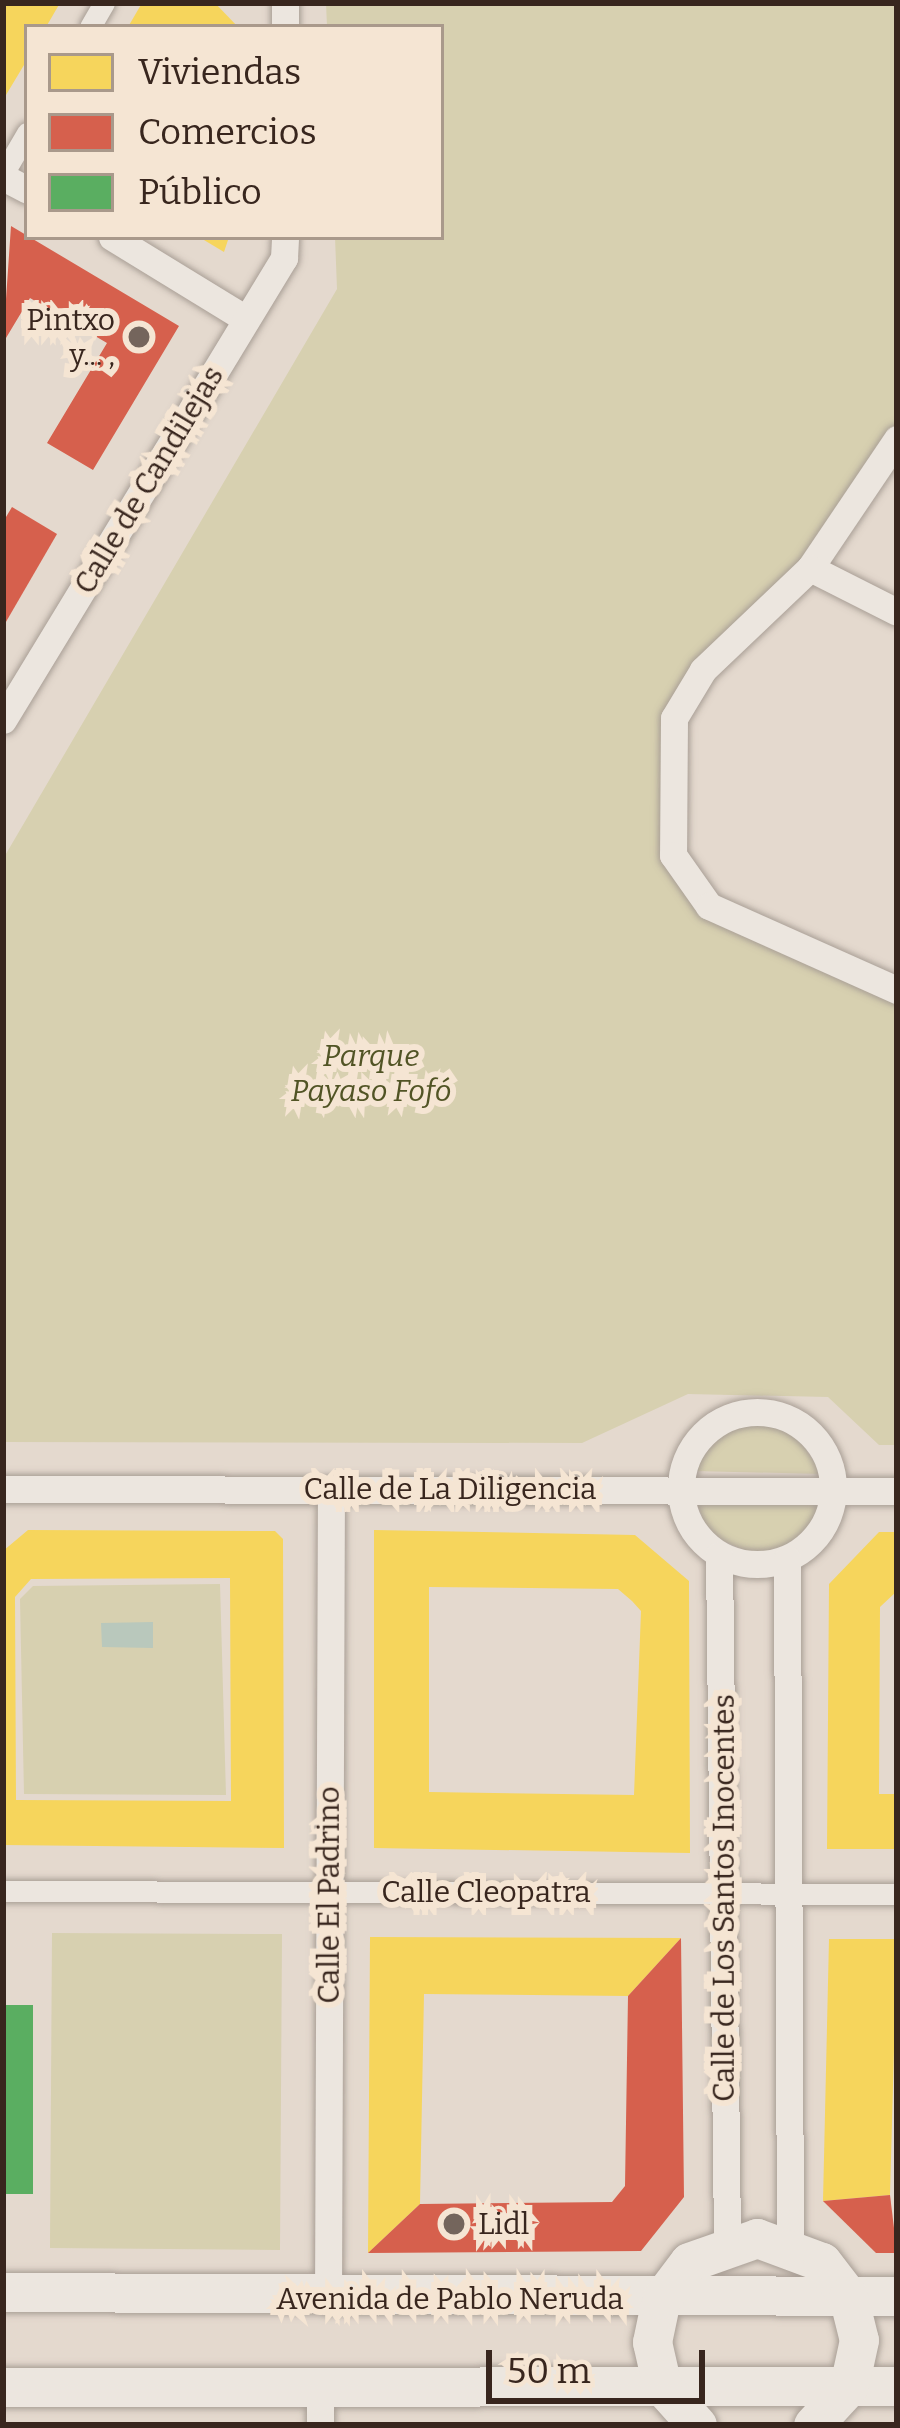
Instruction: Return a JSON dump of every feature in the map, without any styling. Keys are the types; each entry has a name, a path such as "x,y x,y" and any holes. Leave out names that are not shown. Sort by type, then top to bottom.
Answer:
{"main road":[{"path":"698,2425 662,2386 652,2342 661,2299 689,2262 727,2242 790,2244 848,2296 859,2340 849,2386 813,2425"},
{"name":"Avenida de Pablo Neruda","path":"3,2292 328,2300 897,2296"},
{"path":"3,2387 897,2386"}],"street":[{"path":"3,175 24,138"},
{"path":"117,240 247,320"},
{"name":"Calle de Candilejas","path":"3,720 247,320 283,240"},
{"path":"897,439 810,568 703,670 674,718 673,855 709,906 897,991"},
{"path":"810,568 897,613"},
{"path":"758,1412 804,1427 834,1491 820,1532 788,1559 719,1555 691,1527 680,1488 695,1443 758,1412"},
{"name":"Calle de La Diligencia","path":"3,1489 897,1491"},
{"name":"Calle El Padrino","path":"328,2300 331,1490"},
{"name":"Calle de Los Santos Inocentes","path":"719,1555 727,2242"},
{"path":"788,1559 790,2244"},
{"name":"Calle Cleopatra","path":"3,1891 897,1894"},
{"path":"320,2385 320,2425"}],"green space":[{"name":"Parque Payaso Fofó","path":"326,3 897,3 897,439 674,718 689,888 897,990 897,1445 879,1445 828,1397 688,1394 582,1443 3,1442 3,859 337,289 335,240 444,240 444,24 327,24"},
{"path":"751,1420 795,1433 822,1474 695,1471 708,1442"},
{"path":"697,1502 819,1502 819,1515 790,1547 753,1554 708,1534"},
{"path":"220,1584 226,1795 24,1794 20,1599 33,1586"},
{"path":"52,1933 282,1934 280,2250 50,2248"}],"shaded area":[{"path":"153,1622 153,1648 102,1647 101,1623"}],"building: Viviendas":[{"path":"3,3 60,3 48,24 24,24 24,65 3,100"},
{"path":"142,3 215,3 235,24 130,24"},
{"path":"204,240 228,240 224,252"},
{"path":"28,1530 275,1531 283,1539 284,1848 3,1845 3,1551","holes":["230,1578 231,1801 16,1800 15,1597 31,1579"]},
{"path":"374,1530 635,1535 689,1581 690,1853 374,1848","holes":["429,1587 618,1589 641,1611 634,1795 429,1792"]},
{"path":"879,1532 897,1532 897,1591 880,1607 879,1794 897,1794 897,1849 827,1849 829,1584"},
{"path":"370,1937 681,1938 628,1996 424,1994 420,2204 368,2253"},
{"path":"829,1939 897,1939 890,2195 823,2201"}],"building: Comercios":[{"path":"11,226 24,234 24,240 35,240 179,326 93,470 47,443 107,343 30,298 3,343"},
{"path":"12,507 57,534 3,627 3,522"},
{"path":"681,1938 684,2197 641,2251 368,2253 420,2204 612,2202 625,2186 628,1996"},
{"path":"890,2195 897,2253 876,2253 823,2201"}],"building: Público":[{"path":"3,2005 33,2005 33,2194 3,2194"}],"place":[{"name":"Pintxo y... ,","path":"139,337"},
{"name":"Lidl","path":"454,2224"}]}
